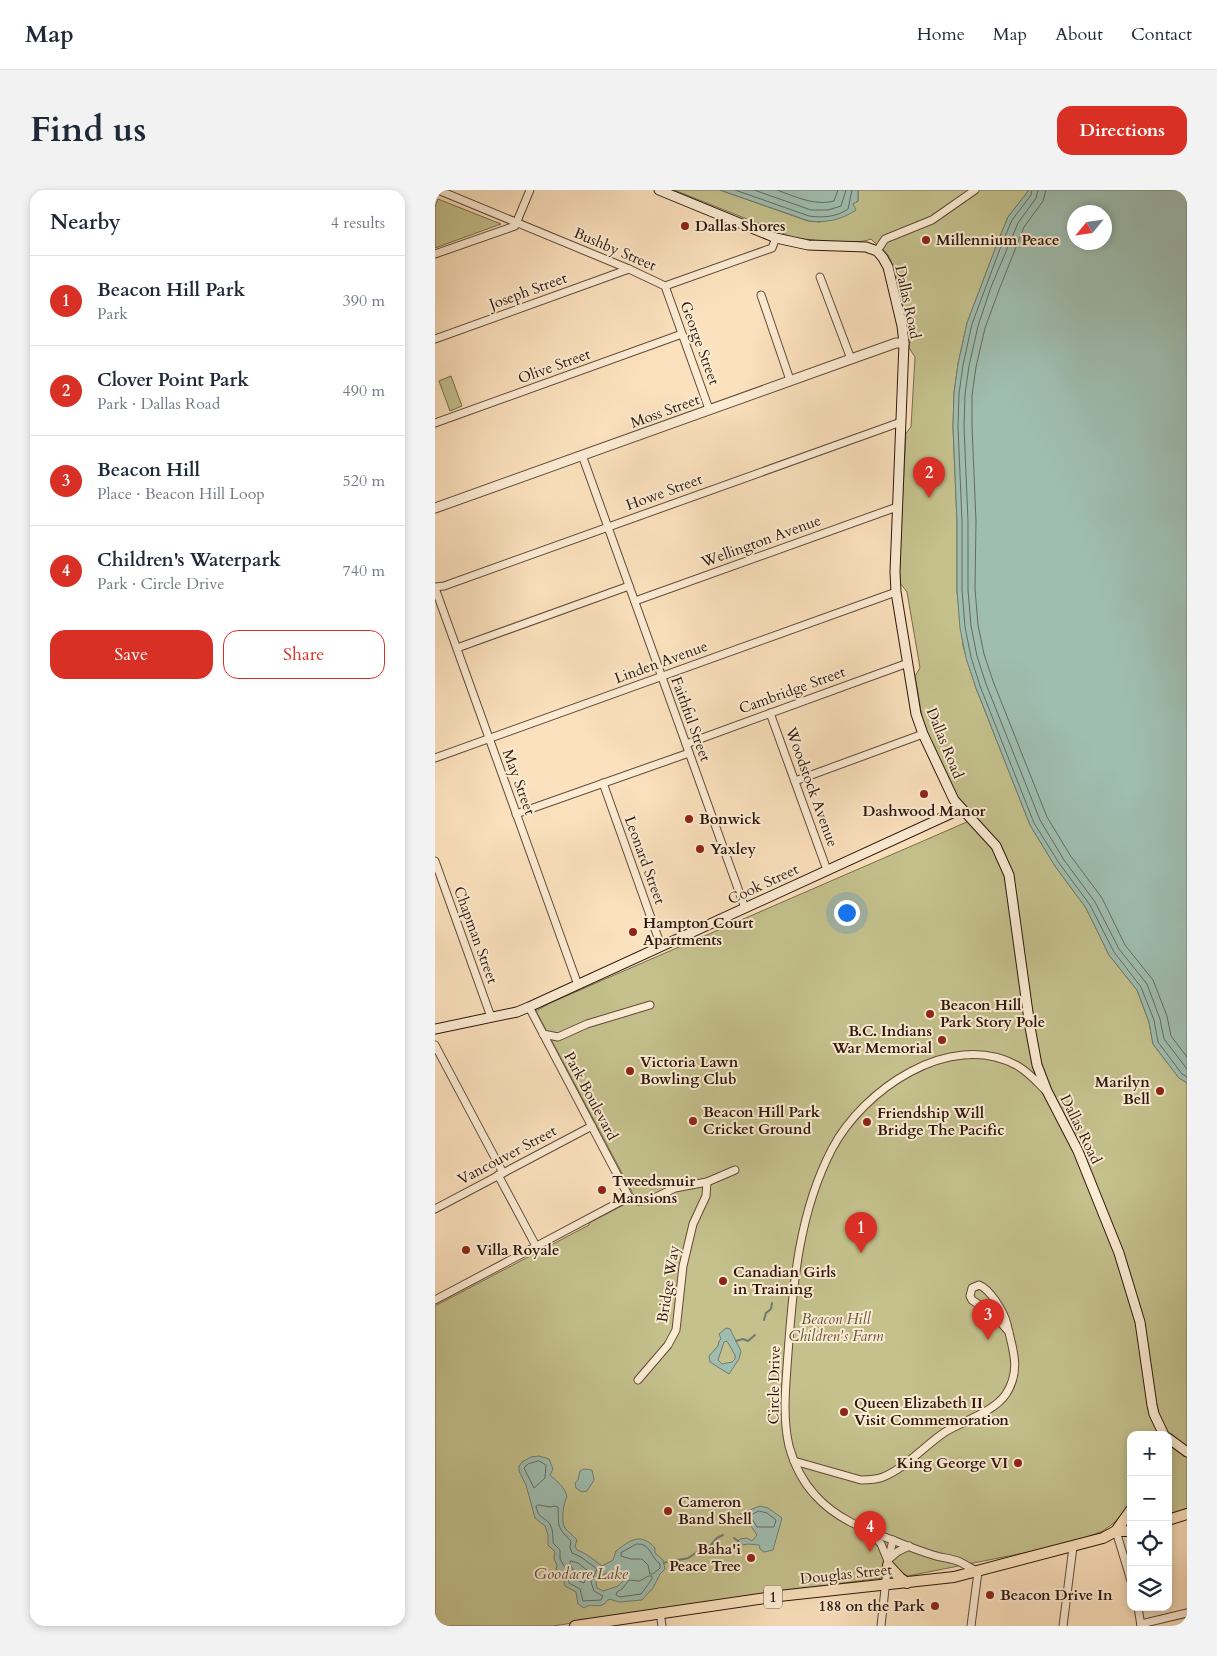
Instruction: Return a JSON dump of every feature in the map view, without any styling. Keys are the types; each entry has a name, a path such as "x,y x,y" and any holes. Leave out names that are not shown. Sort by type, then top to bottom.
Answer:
{"main road":[{"name":"Dallas Road","path":"659,190 777,238 807,245 866,246 877,251 889,268 903,326 904,343 897,507 896,592 917,714 923,734 954,800 996,846 1009,875 1033,1049 1039,1072 1078,1152 1119,1253 1140,1322 1152,1405 1162,1431"},
{"name":"Moss Street","path":"435,508 851,358 896,343 904,343"},
{"name":"Cook Street","path":"435,1029 529,1007 961,809"},
{"path":"1172,1441 1187,1452"},
{"path":"1172,1519 1187,1514"},
{"name":"Douglas Street","path":"575,1626 779,1596 954,1577 1103,1538 1116,1531 1127,1518"},
{"name":"Douglas Street","path":"1116,1531 1127,1531"},
{"path":"889,1561 900,1578 907,1583"}],"street":[{"name":"Bushby Street","path":"438,190 629,269 665,286 772,248 777,238"},
{"path":"435,254 515,226 530,190"},
{"path":"877,251 885,239 932,220 975,190"},
{"name":"Joseph Street","path":"435,339 629,269"},
{"path":"820,277 851,358"},
{"name":"George Street","path":"665,286 709,409"},
{"path":"761,295 790,380"},
{"name":"Olive Street","path":"435,423 682,334"},
{"name":"Howe Street","path":"435,587 444,586 901,422"},
{"name":"Faithful Street","path":"582,455 745,908"},
{"name":"Wellington Avenue","path":"635,601 897,507"},
{"path":"457,648 629,586"},
{"name":"May Street","path":"435,587 578,985"},
{"name":"Linden Avenue","path":"435,758 896,592"},
{"name":"Cambridge Street","path":"685,744 908,663"},
{"name":"Woodstock Avenue","path":"770,713 827,870"},
{"path":"795,781 923,734"},
{"path":"517,814 689,752"},
{"name":"Leonard Street","path":"603,783 661,946"},
{"name":"Chapman Street","path":"435,861 491,1017"},
{"path":"543,1034 558,1037 587,1024 650,1005"},
{"name":"Park Boulevard","path":"529,1007 629,1197"},
{"path":"553,1052 558,1037"},
{"path":"435,1045 536,1246"},
{"name":"Circle Drive","path":"978,1572 960,1562 933,1556 871,1533 841,1517 823,1503 806,1484 794,1461 786,1424 787,1372 793,1292 807,1216 825,1163 840,1135 862,1108 899,1080 927,1064 954,1056 981,1055 1009,1061 1027,1071 1047,1091"},
{"name":"Vancouver Street","path":"435,1209 592,1126"},
{"path":"435,1300 629,1197 638,1201 650,1200 675,1188 707,1182 735,1170"},
{"name":"Bridge Way","path":"638,1380 668,1345 676,1330 683,1266 693,1224 706,1196 707,1182"},
{"path":"794,1461 861,1480 872,1480 895,1470 944,1433 981,1413 1006,1394 1014,1374 1015,1356 1009,1332 1006,1320 987,1289 979,1285 972,1288 970,1296 972,1300 995,1315 1009,1332"},
{"path":"1116,1531 1127,1568"},
{"name":"Circle Drive","path":"871,1533 881,1544 889,1561"},
{"path":"881,1626 893,1540"},
{"path":"889,1561 897,1552 909,1546"},
{"path":"1063,1626 1073,1547"},
{"path":"971,1626 978,1572"},
{"path":"1139,1611 1141,1625 1187,1613"},
{"path":"660,1612 662,1626"}],"green space":[{"name":"Beacon Hill Children's Farm","path":"674,190 720,190 808,221 820,222 858,201 858,190 1029,190 1008,217 967,323 958,364 954,393 953,427 957,521 957,590 963,646 976,688 1030,825 1055,866 1086,908 1109,955 1137,990 1149,1022 1153,1044 1179,1078 1187,1083 1187,1509 1172,1514 1172,1431 1127,1431 1127,1514 1124,1512 1103,1531 1069,1544 908,1576 882,1576 883,1578 774,1592 553,1626 435,1626 435,1306 631,1201 632,1192 536,1011 550,1003 976,818 955,793 923,723 915,676 920,668 907,592 900,583 899,563 906,433 911,427 915,357 909,348 910,340 896,274 888,255 871,239 844,242 792,237"},
{"path":"438,199 501,224 435,248 435,207"},
{"path":"451,376 462,406 450,411 439,381"}],"water":[{"path":"720,190 858,190 858,201 853,204 856,210 845,216 833,220 815,222"},
{"path":"1029,190 1187,190 1187,1083 1179,1078 1153,1044 1149,1022 1137,990 1109,955 1086,908 1055,866 1030,825 966,658 960,628 957,590 957,521 953,427 954,393 967,323 1008,217"},
{"path":"726,1328 730,1329 741,1351 739,1359 729,1374 710,1362 709,1356 718,1346 721,1339 719,1334","holes":["727,1341 735,1355 735,1359 732,1362 722,1364 718,1360 724,1342"]},
{"name":"Goodacre Lake","path":"539,1456 549,1459 553,1469 550,1475 560,1484 567,1497 564,1504 563,1522 566,1529 577,1540 575,1546 577,1550 602,1566 613,1560 616,1551 635,1539 645,1540 655,1548 655,1553 663,1560 665,1569 660,1574 653,1588 642,1600 619,1602 609,1599 602,1605 591,1605 584,1608 578,1604 576,1592 565,1586 562,1573 556,1569 555,1552 548,1545 548,1535 545,1526 535,1518 526,1485 519,1471 519,1466 522,1462 531,1457","holes":["618,1570 623,1572 624,1580 618,1586 603,1591 597,1588 596,1582 599,1576"]},
{"path":"584,1469 592,1470 594,1480 587,1491 582,1492 576,1488 575,1483 578,1480 580,1471"},
{"path":"760,1506 768,1508 782,1518 773,1550 764,1552 760,1549 759,1545 743,1545 738,1541 747,1538 752,1541 757,1535 740,1514"}],"waterway":[{"path":"764,1320 766,1313 771,1309 772,1303"},
{"path":"736,1341 743,1339 748,1341 755,1335"},
{"path":"664,1563 688,1558 701,1549 710,1546 717,1538 723,1535"},
{"path":"734,1538 738,1541"}],"place":[{"name":"Dallas Shores","path":"685,226"},
{"name":"Millennium Peace","path":"926,240"},
{"name":"Clover Point Park","path":"929,498"},
{"name":"Dashwood Manor","path":"924,794"},
{"name":"Bonwick","path":"689,819"},
{"name":"Yaxley","path":"700,849"},
{"name":"Hampton Court Apartments","path":"633,932"},
{"name":"Beacon Hill Park Story Pole","path":"930,1014"},
{"name":"B.C. Indians War Memorial","path":"942,1040"},
{"name":"Victoria Lawn Bowling Club","path":"630,1071"},
{"name":"Marilyn Bell","path":"1160,1091"},
{"name":"Beacon Hill Park Cricket Ground","path":"693,1121"},
{"name":"Friendship Will Bridge The Pacific","path":"867,1122"},
{"name":"Tweedsmuir Mansions","path":"602,1190"},
{"name":"Villa Royale","path":"466,1250"},
{"name":"Beacon Hill Park","path":"861,1253"},
{"name":"Canadian Girls in Training","path":"723,1281"},
{"name":"Beacon Hill","path":"988,1340"},
{"name":"Queen Elizabeth II Visit Commemoration","path":"844,1412"},
{"name":"King George VI","path":"1018,1463"},
{"name":"Cameron Band Shell","path":"668,1511"},
{"name":"Children's Waterpark","path":"870,1552"},
{"name":"Baha'i Peace Tree","path":"751,1558"},
{"name":"Beacon Drive In","path":"990,1595"},
{"name":"188 on the Park","path":"935,1606"}]}
